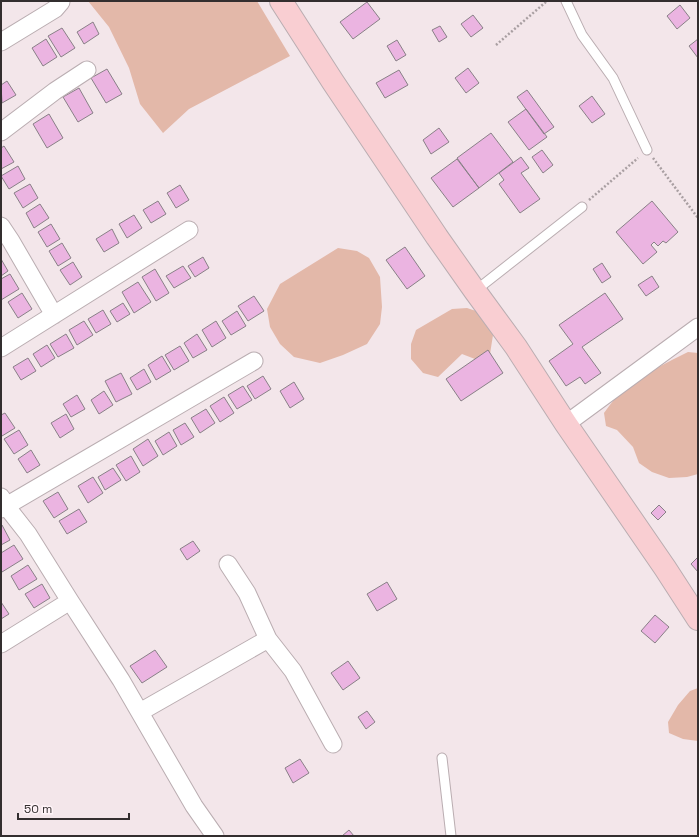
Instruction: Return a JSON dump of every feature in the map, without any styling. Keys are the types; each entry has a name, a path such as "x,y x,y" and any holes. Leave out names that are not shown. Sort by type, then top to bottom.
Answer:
{"street":[{"path":"1,42 55,9 61,2 60,1"},
{"path":"280,1 438,237 516,347 566,424 665,568 698,620"},
{"path":"1,132 55,91 87,70"},
{"path":"1,226 54,315"},
{"path":"1,348 189,230"},
{"path":"566,424 698,327"},
{"path":"214,836 194,806 121,680 28,534 3,504 254,361"},
{"path":"228,564 247,593 268,638 293,671 333,744"},
{"path":"1,644 70,601"},
{"path":"140,712 268,638"}],"lane":[{"path":"566,1 582,35 612,78 647,150"},
{"path":"475,291 582,207"},
{"path":"442,758 451,836"}],"path":[{"path":"496,45 547,1"},
{"path":"582,207 647,150 698,218"}],"shaded area":[{"path":"88,1 257,1 290,56 189,109 163,133 140,104 129,68 109,27"},
{"path":"338,248 357,251 369,258 380,277 382,307 380,324 367,344 343,355 320,363 294,357 280,344 270,327 267,309 280,284"},
{"path":"467,308 476,311 487,322 493,335 490,354 475,359 462,354 438,377 423,373 411,359 411,344 416,330 452,309"},
{"path":"688,352 698,353 698,474 687,477 669,478 652,472 639,463 633,447 617,430 606,426 604,413 615,398 629,385 650,371"},
{"path":"698,688 698,741 683,739 669,733 668,722 678,705 690,691"}],"building":[{"path":"367,2 380,19 353,39 340,22"},
{"path":"680,5 690,18 677,29 667,16"},
{"path":"473,15 483,28 471,37 461,24"},
{"path":"93,22 99,34 84,44 77,32"},
{"path":"440,26 447,37 439,42 432,30"},
{"path":"62,28 75,48 61,57 48,36"},
{"path":"46,39 57,57 43,66 32,48"},
{"path":"698,39 698,58 689,46"},
{"path":"397,40 406,55 396,61 387,46"},
{"path":"468,68 479,83 466,93 455,78"},
{"path":"107,69 122,94 106,103 91,78"},
{"path":"399,70 408,85 385,98 376,83"},
{"path":"7,81 16,95 2,103 1,85"},
{"path":"79,88 93,113 78,122 63,97"},
{"path":"527,90 554,127 544,134 517,97"},
{"path":"592,96 605,114 592,123 579,106"},
{"path":"526,109 547,137 529,150 508,122"},
{"path":"49,114 63,138 47,148 33,124"},
{"path":"439,128 449,142 431,154 423,140"},
{"path":"491,133 513,162 479,188 457,158"},
{"path":"4,146 14,162 1,169 1,148"},
{"path":"542,150 553,165 543,173 532,157"},
{"path":"521,157 529,168 521,173 540,199 520,213 499,184 504,180 499,173"},
{"path":"457,159 479,188 453,207 431,178"},
{"path":"18,166 25,179 9,189 1,176"},
{"path":"30,184 38,198 23,208 14,193"},
{"path":"180,185 189,200 176,208 167,193"},
{"path":"158,201 166,214 151,223 143,210"},
{"path":"652,201 678,232 666,243 663,241 658,246 654,242 651,245 657,252 643,264 616,232"},
{"path":"40,204 49,218 34,228 26,213"},
{"path":"134,215 142,228 127,238 119,224"},
{"path":"51,224 60,239 47,247 38,232"},
{"path":"112,229 119,243 104,252 96,239"},
{"path":"62,243 71,258 58,266 49,251"},
{"path":"405,247 425,276 407,289 386,260"},
{"path":"203,257 209,268 195,277 188,266"},
{"path":"1,259 8,271 1,276"},
{"path":"73,262 82,277 70,285 60,270"},
{"path":"602,263 611,277 602,283 593,269"},
{"path":"183,266 191,278 174,288 166,276"},
{"path":"155,269 169,293 156,301 142,277"},
{"path":"10,274 19,289 1,300 1,279"},
{"path":"652,276 659,287 646,296 638,285"},
{"path":"138,282 151,302 134,313 122,292"},
{"path":"22,293 32,309 18,318 8,302"},
{"path":"605,293 623,319 582,347 601,373 585,384 580,377 566,386 549,361 573,344 559,325"},
{"path":"254,296 264,311 248,321 238,306"},
{"path":"123,303 130,314 117,322 110,311"},
{"path":"103,310 111,324 96,333 88,319"},
{"path":"237,311 246,326 231,335 222,321"},
{"path":"84,321 93,335 77,345 69,330"},
{"path":"216,321 226,338 212,347 202,330"},
{"path":"66,334 74,348 58,357 50,344"},
{"path":"197,334 207,350 193,358 184,343"},
{"path":"47,345 55,358 41,367 33,354"},
{"path":"180,346 189,361 174,370 165,355"},
{"path":"488,350 503,373 461,401 446,379"},
{"path":"162,356 171,371 156,380 148,365"},
{"path":"28,358 36,371 21,380 13,367"},
{"path":"144,369 151,382 137,390 130,378"},
{"path":"121,373 132,394 116,402 105,381"},
{"path":"263,376 271,389 255,399 247,386"},
{"path":"294,382 304,399 290,408 280,391"},
{"path":"243,386 252,400 237,409 228,395"},
{"path":"104,391 113,405 99,414 91,400"},
{"path":"77,395 85,409 71,417 63,404"},
{"path":"224,397 234,413 220,422 210,406"},
{"path":"206,409 215,423 200,433 191,418"},
{"path":"5,413 15,428 2,436 1,415"},
{"path":"66,414 74,429 60,438 51,423"},
{"path":"185,423 194,437 181,445 173,430"},
{"path":"19,430 28,445 14,454 4,439"},
{"path":"169,432 177,446 163,455 155,441"},
{"path":"148,439 158,456 143,466 133,449"},
{"path":"31,450 40,465 27,473 18,459"},
{"path":"131,456 140,472 126,481 116,465"},
{"path":"113,468 121,480 105,490 98,477"},
{"path":"93,477 103,493 88,503 78,486"},
{"path":"58,492 68,509 54,518 43,501"},
{"path":"659,505 666,512 658,520 651,513"},
{"path":"79,509 87,522 67,534 59,521"},
{"path":"2,525 10,540 1,545 1,526"},
{"path":"193,541 200,551 187,560 180,549"},
{"path":"14,545 23,559 2,572 1,553"},
{"path":"698,557 698,572 691,564"},
{"path":"28,565 37,579 19,590 11,576"},
{"path":"387,582 397,599 377,611 367,594"},
{"path":"42,584 50,598 34,608 25,594"},
{"path":"1,602 9,614 1,619"},
{"path":"655,615 669,627 655,643 641,631"},
{"path":"155,650 167,667 142,683 130,666"},
{"path":"348,661 360,678 343,690 331,673"},
{"path":"367,711 375,722 366,729 358,717"},
{"path":"300,759 309,773 293,783 285,768"},
{"path":"349,830 354,836 342,836"}]}
